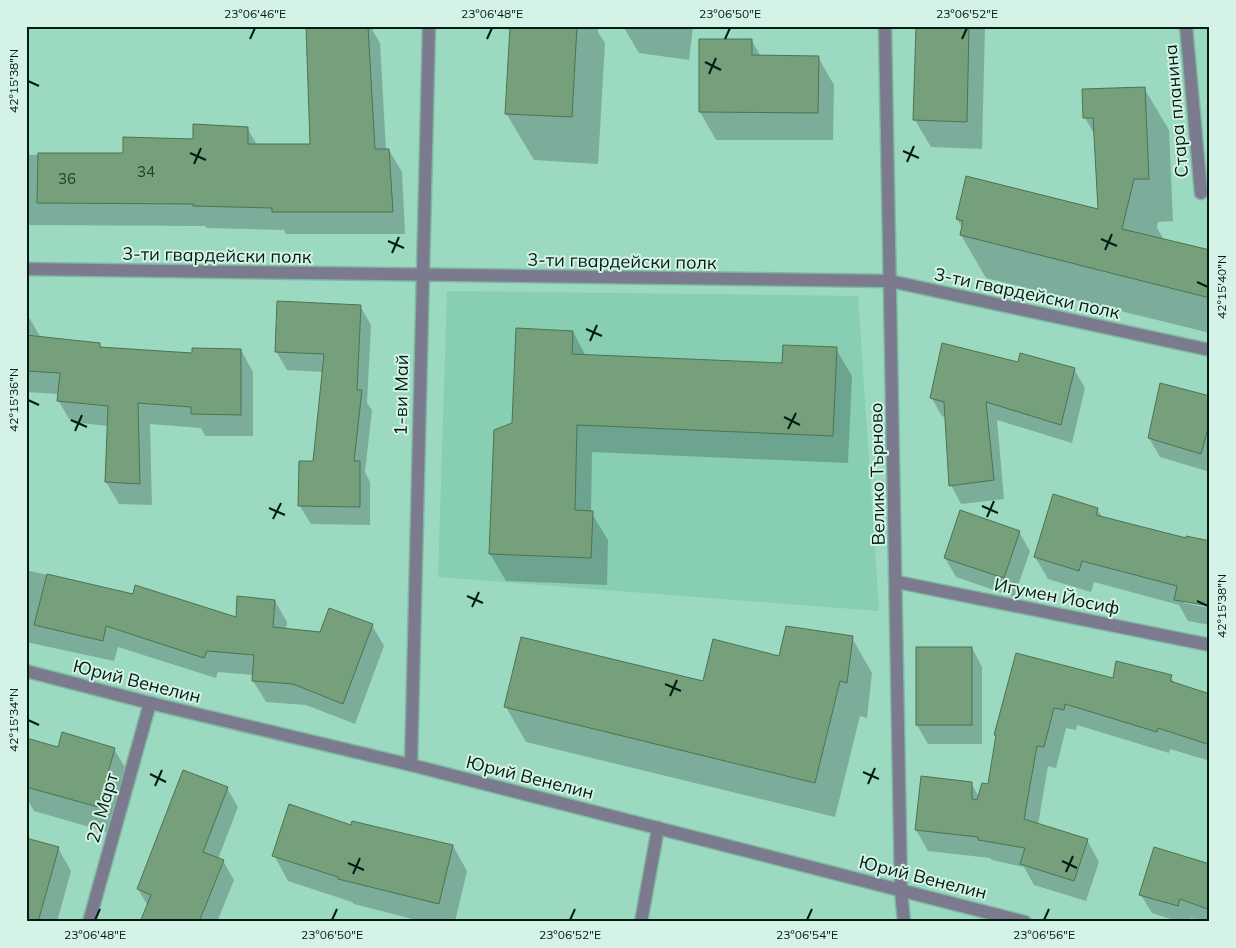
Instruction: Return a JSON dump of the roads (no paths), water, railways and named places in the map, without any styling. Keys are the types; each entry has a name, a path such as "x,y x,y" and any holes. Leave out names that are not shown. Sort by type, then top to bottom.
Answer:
{"street":[{"name":"1-ви Май","path":"411,765 421,276 429,26"},
{"name":"Велико Търново","path":"885,26 897,582 901,890 904,922"},
{"name":"Стара планина","path":"1186,26 1201,193"},
{"name":"3-ти гвардейски полк","path":"26,269 421,276 890,281 1210,350"},
{"name":"Игумен Йосиф","path":"897,582 1210,645"},
{"name":"Юрий Венелин","path":"26,671 150,703 411,765 1024,922"},
{"name":"22 Март","path":"89,922 150,703"},
{"path":"641,922 658,828"}]}
